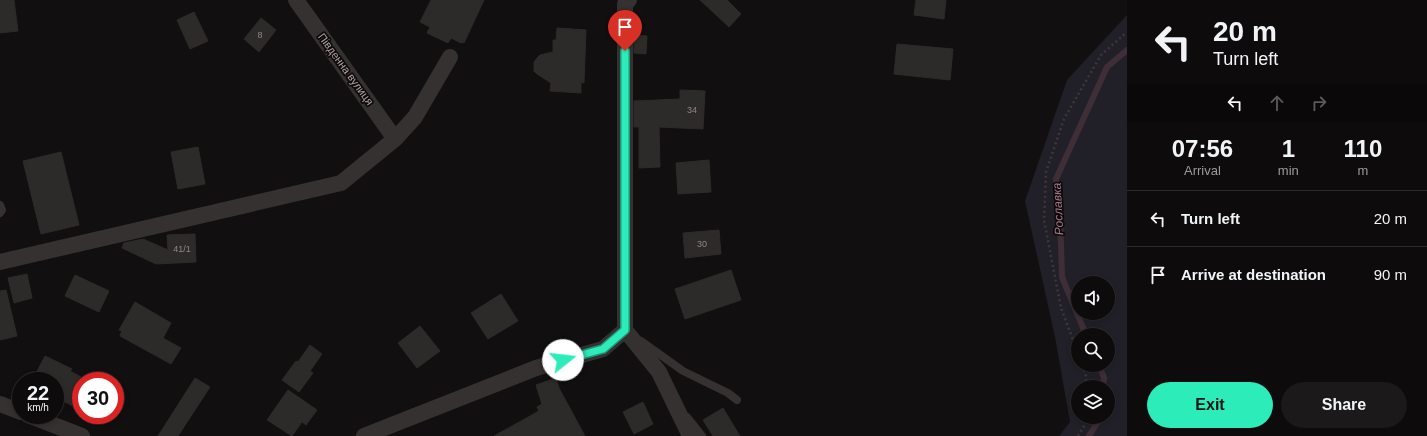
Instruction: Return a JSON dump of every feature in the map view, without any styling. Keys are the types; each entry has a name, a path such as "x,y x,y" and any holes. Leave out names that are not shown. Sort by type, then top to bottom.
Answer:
{"street":[{"name":"Південна вулиця","path":"296,0 395,139"},
{"path":"629,0 625,4 625,330 660,372 690,436"},
{"path":"0,262 340,183 395,139 416,118 450,57"},
{"path":"364,436 536,368 603,349 625,330"},
{"path":"0,404 12,409"},
{"path":"51,424 82,436"}],"lane":[{"path":"0,205 2,210 0,213"},
{"path":"625,330 683,371 728,393 737,400"},
{"path":"674,403 702,436"}],"path":[{"path":"1071,334 1061,308 1044,220 1046,172 1064,119 1101,56 1127,32"},
{"path":"1078,436 1086,424"}],"shaded area":[{"path":"1127,15 1127,436 1059,436 1070,422 1055,337 1025,201 1067,80"}],"building":[{"path":"0,0 14,0 18,31 0,33"},
{"path":"431,0 484,0 464,43 451,38 448,43 427,33 430,27 420,22"},
{"path":"700,0 727,0 741,14 729,27"},
{"path":"916,0 946,0 944,19 914,15"},
{"path":"194,12 208,41 190,49 177,20"},
{"path":"261,18 276,30 259,52 244,39"},
{"path":"557,28 586,30 584,83 581,82 581,93 550,91 551,83 534,71 534,62 540,55 553,52 553,40 556,40"},
{"path":"634,35 647,36 646,54 634,53"},
{"path":"897,44 953,49 950,80 894,74"},
{"path":"680,90 705,91 703,129 659,127 660,167 639,168 639,127 634,127 634,101 680,99"},
{"path":"198,147 205,184 178,189 171,152"},
{"path":"61,152 79,225 41,234 23,161"},
{"path":"709,160 711,192 678,194 676,163"},
{"path":"719,230 721,254 685,258 683,233"},
{"path":"195,234 196,262 156,264 122,248 124,243 143,239 168,250 167,235"},
{"path":"731,270 741,300 685,319 675,289"},
{"path":"27,274 32,298 14,303 8,278"},
{"path":"75,275 109,291 99,312 65,296"},
{"path":"6,290 17,336 0,340 0,291"},
{"path":"501,294 518,321 488,339 471,313"},
{"path":"135,302 171,323 163,338 181,348 171,364 120,336 122,331 119,330"},
{"path":"420,326 440,351 417,368 398,343"},
{"path":"310,345 322,354 310,371 313,373 299,392 282,380 296,361 298,362"},
{"path":"45,356 72,369 70,371 72,372 72,406 64,402 64,372 37,372"},
{"path":"195,378 210,387 178,436 158,436"},
{"path":"556,378 559,388 585,436 494,436 539,411 537,407 542,404 536,385"},
{"path":"288,390 317,410 306,425 302,422 292,436 267,420"},
{"path":"643,402 653,424 634,434 623,412"},
{"path":"723,408 740,436 713,436 703,420"}],"waterway":[{"name":"Рославка","path":"1083,328 1062,277 1060,212 1056,179 1107,67 1127,50"},
{"name":"Рославка","path":"1102,372 1104,380"},
{"name":"Рославка","path":"1089,436 1096,424"}],"route":[{"path":"563,360 603,349 625,330 625,51"}]}
